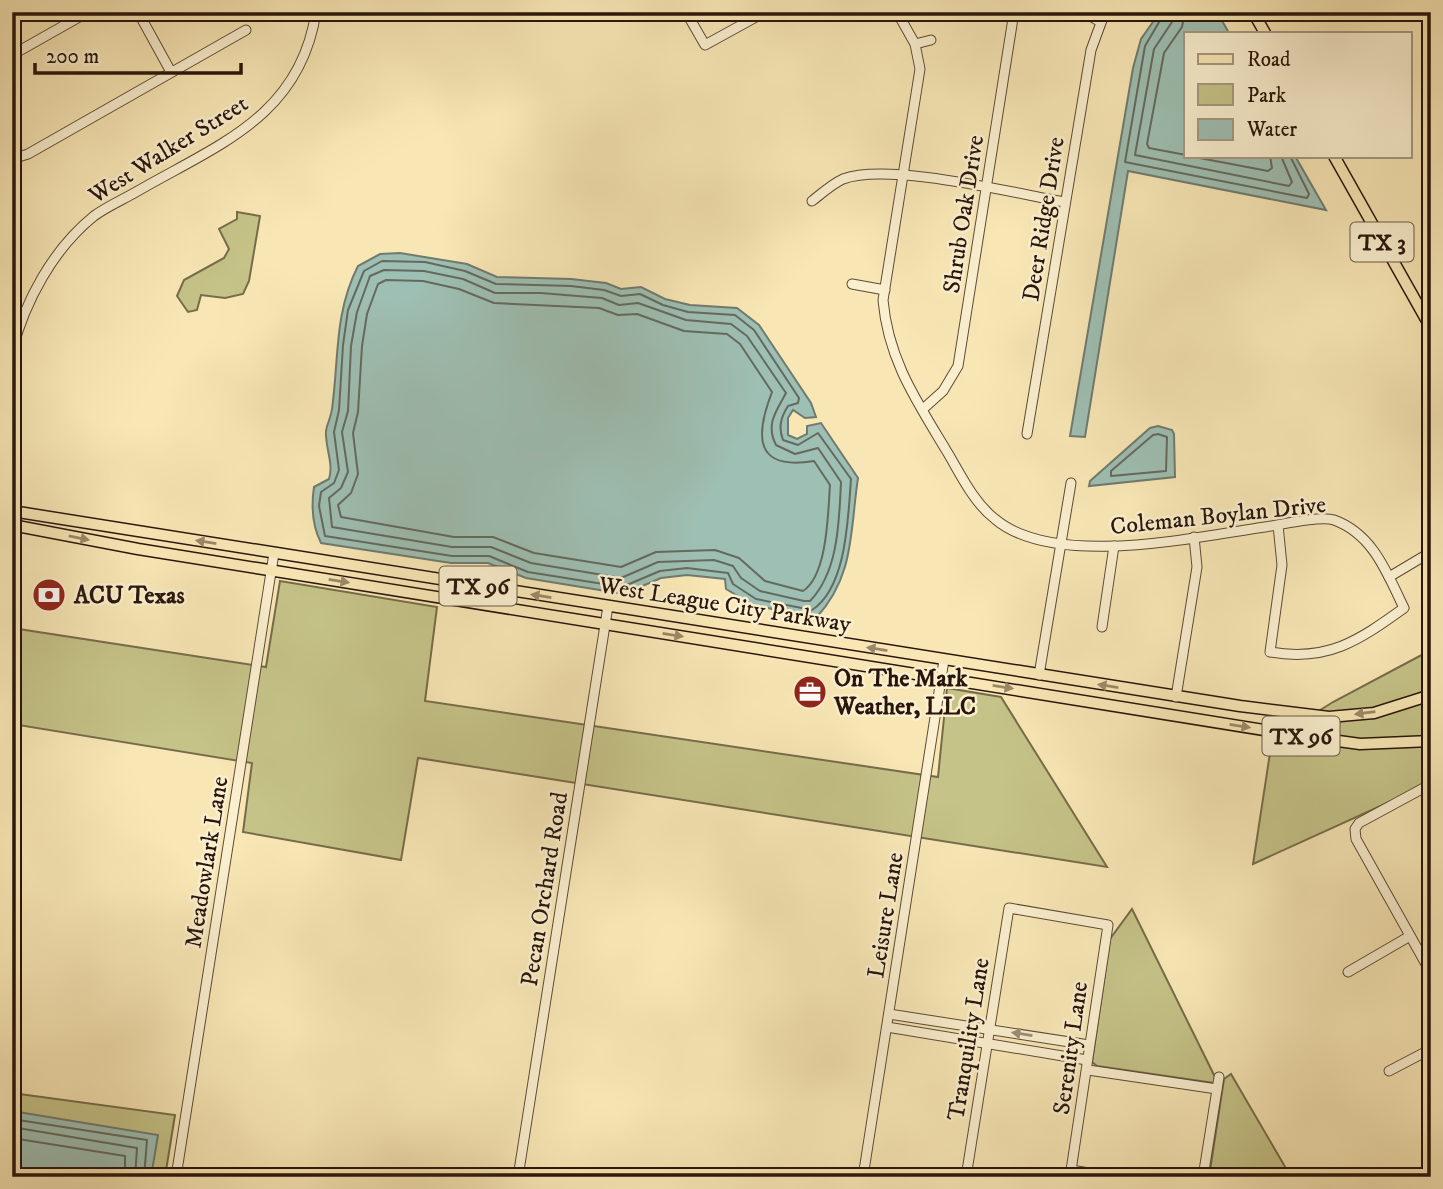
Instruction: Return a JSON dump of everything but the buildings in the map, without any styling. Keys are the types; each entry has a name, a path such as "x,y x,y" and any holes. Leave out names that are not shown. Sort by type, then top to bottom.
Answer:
{"main road":[{"path":"1253,12 1264,32"},
{"name":"TX 3","path":"1335,158 1431,328"},
{"name":"West League City Parkway","path":"12,511 1176,697 1329,717 1374,713 1431,695"},
{"name":"West League City Parkway","path":"12,525 272,570 1360,744 1430,742"},
{"path":"1173,715 1176,697"}],"street":[{"path":"12,55 88,12"},
{"path":"138,12 171,72"},
{"name":"West Walker Street","path":"12,351 35,291 66,247 93,217 258,121 284,92 302,62 316,12"},
{"path":"686,12 705,45 765,12"},
{"name":"Coleman Boylan Drive","path":"897,12 915,44 920,69 885,290 886,329 901,374 975,498 996,520 1018,532 1062,542 1114,547 1330,518 1361,533 1389,577 1404,608 1329,653 1299,657 1270,653 1282,565 1278,525"},
{"name":"Shrub Oak Drive","path":"923,409 943,391 958,366 1014,12"},
{"path":"1083,12 1099,21"},
{"name":"Deer Ridge Drive","path":"1027,435 1091,50 1099,21 1105,12"},
{"path":"12,159 28,154 246,30"},
{"path":"915,44 931,40"},
{"path":"812,201 841,180 875,173 904,175 1065,202"},
{"path":"852,284 885,290"},
{"path":"1040,675 1071,483"},
{"path":"1176,697 1197,567 1194,537"},
{"path":"1102,627 1114,547"},
{"path":"1389,577 1431,552"},
{"name":"Meadowlark Lane","path":"176,1177 274,553"},
{"name":"Pecan Orchard Road","path":"519,1177 608,606"},
{"name":"Leisure Lane","path":"863,1177 944,660"},
{"path":"1430,742 1431,760"},
{"path":"1431,784 1359,822 1355,829 1356,839 1431,973"},
{"name":"Serenity Lane","path":"1009,908 1108,925 1070,1173"},
{"name":"Tranquility Lane","path":"966,1177 1009,908"},
{"path":"1348,972 1410,936"},
{"path":"889,1014 1089,1045"},
{"path":"887,1027 987,1043 1217,1089"},
{"path":"1389,1071 1431,1049"},
{"path":"1203,1177 1219,1077"},
{"path":"1070,1173 1113,1177"}],"green space":[{"path":"237,212 260,216 249,281 243,294 225,298 201,295 197,310 188,312 177,296 184,280 224,258 229,249 219,229 237,219"},
{"path":"280,581 437,607 425,701 938,777 947,688 1001,697 1107,867 418,758 401,860 243,832 252,763 12,724 12,628 266,667"},
{"path":"1431,650 1431,783 1253,864 1272,740 1333,702"},
{"path":"1132,909 1215,1077 1214,1083 1097,1066 1092,1062 1110,939"},
{"path":"1231,1074 1291,1177 1209,1177 1224,1079"},
{"path":"12,1093 175,1115 165,1177 12,1177"}],"water":[{"path":"1160,12 1217,12 1228,32 1184,32 1184,158 1296,158 1326,210 1128,171 1085,437 1070,436 1133,68 1141,39"},
{"path":"400,253 467,264 497,277 571,279 606,283 621,289 641,287 665,299 690,305 737,308 759,325 811,403 816,417 805,418 793,410 788,418 788,435 797,439 807,434 807,426 821,423 858,478 849,552 844,569 829,602 816,618 753,605 726,589 725,579 687,575 661,578 624,594 526,578 488,563 451,563 321,543 314,523 313,494 314,487 329,479 330,473 326,431 332,409 345,301 358,266 380,254"},
{"path":"1158,426 1172,430 1174,434 1175,477 1089,486 1090,481 1150,428"},
{"path":"12,1111 158,1135 151,1177 12,1177"}],"place":[{"name":"ACU Texas","path":"49,595"},
{"name":"On The Mark Weather, LLC","path":"810,692"}]}
